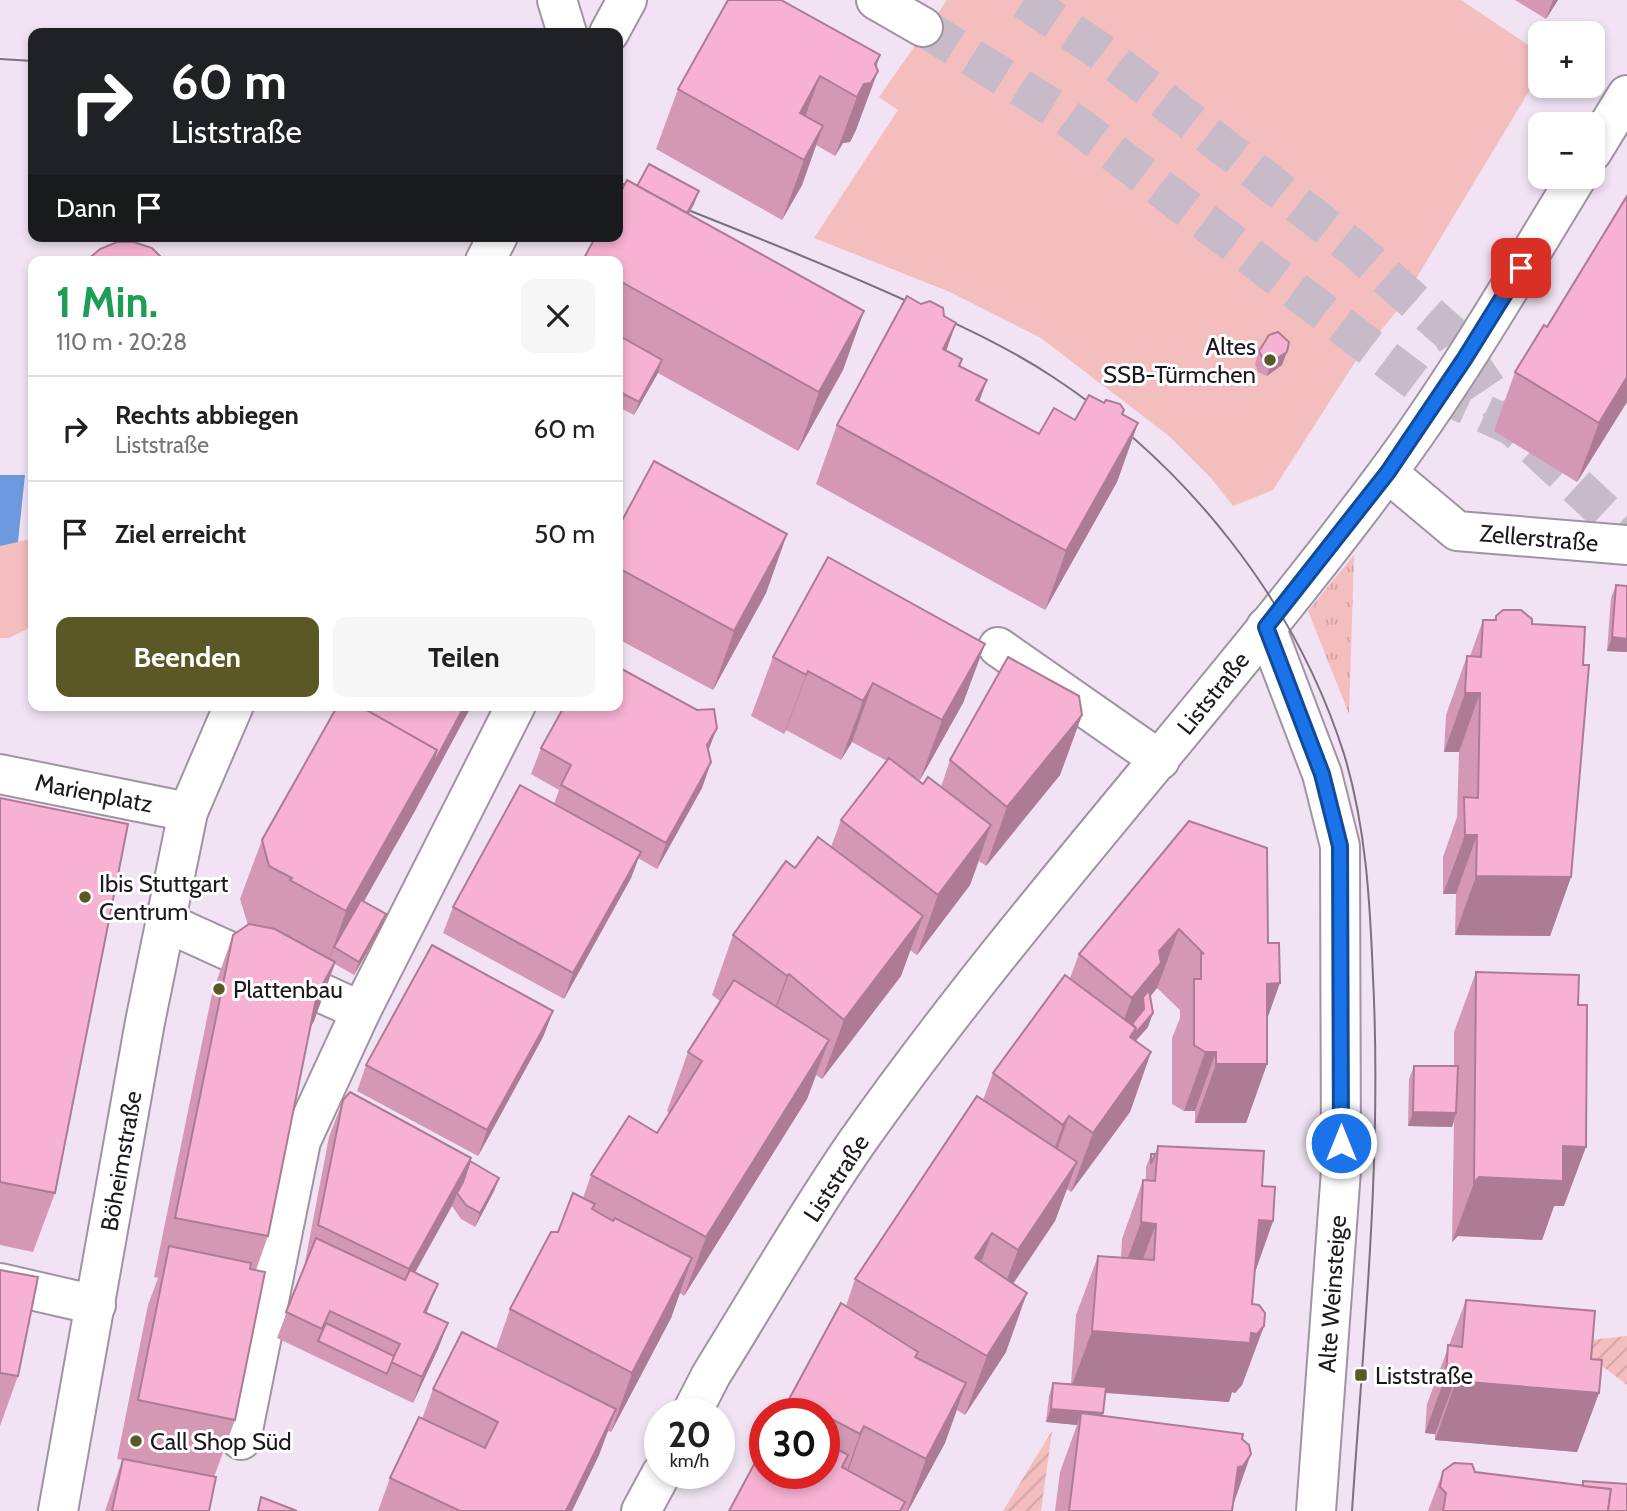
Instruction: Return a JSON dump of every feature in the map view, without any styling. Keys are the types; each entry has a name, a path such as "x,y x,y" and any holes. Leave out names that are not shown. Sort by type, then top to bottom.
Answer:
{"street":[{"path":"557,0 565,28"},
{"path":"612,28 627,0"},
{"path":"876,0 923,27"},
{"path":"1605,131 1627,95"},
{"name":"Liststraße","path":"699,1398 856,1144 989,966 1160,760 1388,472 1465,358 1570,189"},
{"name":"Zellerstraße","path":"1388,472 1457,531 1627,545"},
{"name":"Alte Weinsteige","path":"1266,627 1322,774 1340,846 1341,1170 1316,1511"},
{"name":"Liststraße","path":"998,647 1160,760"},
{"name":"Böheimstraße","path":"58,1511 145,1022 188,812 231,711"},
{"path":"241,1440 301,1141 360,1011 513,711"},
{"name":"Marienplatz","path":"0,775 188,812"},
{"path":"166,922 360,1011"},
{"path":"0,1283 96,1305"},
{"path":"641,1511 653,1489"}],"green space":[{"path":"947,0 1461,0 1528,45 1528,93 1396,312 1355,362 1273,490 1233,506 1211,478 1169,436 1041,338 950,292 814,238 898,110 879,97"},
{"path":"28,539 28,628 9,638 0,638 0,546"},
{"path":"1354,555 1349,714 1308,611"},
{"path":"1627,1336 1627,1385 1571,1342"},
{"path":"1052,1431 1041,1511 1003,1511"}],"water":[{"path":"0,475 25,475 18,542 0,546"}],"building":[{"path":"728,0 781,0 880,55 875,64 878,71 871,83 864,84 857,97 820,76 800,113 823,126 804,160 678,89"},
{"path":"649,164 699,191 687,213 637,186"},
{"path":"627,180 864,311 819,392 623,283 623,256 585,256 593,242 623,242 623,188"},
{"path":"1627,196 1627,377 1599,423 1515,372 1544,325 1547,327"},
{"path":"117,242 134,242 152,248 160,256 92,256 100,249"},
{"path":"907,296 921,304 930,301 943,308 944,316 956,323 943,349 962,359 959,366 987,380 976,400 1039,434 1054,408 1075,420 1089,395 1104,403 1106,400 1120,404 1124,410 1122,414 1138,423 1066,551 837,425"},
{"path":"1278,332 1289,342 1287,352 1271,362 1263,359 1259,351 1269,335"},
{"path":"623,338 662,360 639,402 623,394"},
{"path":"654,461 787,534 734,631 623,571 623,519"},
{"path":"828,557 985,644 942,720 873,683 863,701 808,671 806,675 773,657"},
{"path":"1616,585 1627,586 1627,639 1612,637"},
{"path":"1503,610 1521,610 1532,619 1532,624 1585,627 1583,665 1589,665 1571,877 1476,876 1477,835 1465,835 1464,797 1478,798 1480,693 1465,693 1467,656 1481,657 1483,620 1496,620 1496,616"},
{"path":"1008,657 1079,696 1082,715 1007,807 950,760"},
{"path":"623,670 697,710 714,709 717,728 707,745 711,762 666,843 561,785 571,765 541,748 562,711 623,711"},
{"path":"335,711 369,711 437,750 346,911 269,866 262,840"},
{"path":"369,711 462,711 429,772 437,750"},
{"path":"889,758 923,784 928,777 991,825 938,895 841,820"},
{"path":"520,785 641,852 573,973 453,907"},
{"path":"0,798 128,824 55,1193 0,1182"},
{"path":"1189,821 1267,848 1268,943 1279,943 1280,983 1267,984 1267,1064 1216,1064 1216,1052 1205,1052 1194,1045 1194,979 1201,979 1201,953 1204,954 1179,929 1159,951 1161,963 1132,998 1079,954"},
{"path":"818,837 923,916 844,1020 789,974 787,976 733,935 786,861 795,868"},
{"path":"361,900 386,914 359,962 334,947"},
{"path":"249,924 275,929 335,962 317,994 268,1236 175,1218 233,935"},
{"path":"432,945 553,1011 487,1130 366,1065"},
{"path":"1476,972 1579,975 1578,1005 1587,1005 1586,1147 1563,1146 1563,1181 1479,1177 1474,1183"},
{"path":"1065,975 1136,1028 1130,1037 1151,1052 1093,1133 1069,1116 1063,1125 993,1073"},
{"path":"734,980 829,1040 706,1237 591,1175 629,1116 657,1133 702,1061 688,1052"},
{"path":"1149,990 1153,1013 1133,1036 1136,1028 1132,1024 1144,1009 1143,997"},
{"path":"1414,1066 1458,1066 1456,1113 1413,1112"},
{"path":"350,1092 471,1158 409,1269 318,1225 343,1100"},
{"path":"977,1096 1077,1162 1018,1250 992,1233 975,1258 1027,1293 987,1356 855,1279"},
{"path":"1158,1146 1264,1151 1262,1186 1275,1187 1273,1221 1259,1220 1252,1304 1259,1305 1265,1313 1264,1326 1257,1334 1251,1333 1250,1343 1092,1331 1098,1256 1154,1260 1156,1224 1141,1222 1143,1180 1155,1181"},
{"path":"470,1161 499,1178 480,1213 466,1205 457,1193"},
{"path":"573,1193 595,1204 592,1209 613,1221 615,1218 692,1258 632,1373 510,1309 551,1232 558,1232"},
{"path":"316,1238 405,1280 410,1270 438,1284 424,1312 448,1323 422,1377 391,1362 400,1344 330,1311 322,1329 286,1312"},
{"path":"169,1246 251,1263 250,1269 265,1272 235,1420 138,1400"},
{"path":"0,1270 38,1277 18,1376 0,1373"},
{"path":"1466,1300 1595,1311 1591,1359 1602,1360 1599,1393 1456,1381 1457,1375 1446,1374 1448,1345 1462,1347"},
{"path":"841,1303 918,1352 915,1357 966,1383 926,1459 864,1426 860,1434 840,1423 840,1398 790,1398"},
{"path":"326,1323 394,1356 387,1374 318,1341"},
{"path":"462,1332 616,1409 566,1511 460,1511 390,1478 419,1417 485,1448 498,1422 433,1389"},
{"path":"1053,1383 1106,1387 1103,1413 1051,1409"},
{"path":"1081,1413 1243,1434 1242,1439 1249,1445 1251,1454 1243,1466 1238,1467 1232,1511 1069,1511"},
{"path":"840,1451 848,1455 842,1467 905,1502 900,1511 729,1511 749,1474 749,1489 840,1489"},
{"path":"123,1459 216,1477 209,1511 112,1511"},
{"path":"1454,1463 1472,1464 1475,1472 1611,1489 1608,1511 1443,1511 1446,1493 1440,1487 1443,1471"},
{"path":"1583,1481 1627,1484 1627,1511 1608,1511 1611,1489 1583,1486"},
{"path":"261,1497 297,1511 258,1511"}],"tunnel":[{"path":"1024,0 1100,51 1354,248 1450,333 1514,428 1627,533"},
{"path":"923,27 1060,112 1416,382 1513,427"}],"tram line":[{"path":"0,59 28,61"},
{"path":"623,184 644,193"},
{"path":"673,204 920,307 1004,348 1053,377 1102,412 1148,451 1191,494 1266,590 1297,642 1323,697 1344,754 1362,836 1370,921 1375,1044 1373,1177 1352,1511"}],"place":[{"name":"Altes SSB-Türmchen","path":"1270,360"},
{"name":"Ibis Stuttgart Centrum","path":"85,897"},
{"name":"Plattenbau","path":"219,989"},
{"name":"Liststraße","path":"1361,1375"},
{"name":"Call Shop Süd","path":"136,1441"}],"route":[{"path":"1341,1143 1340,846 1322,774 1266,627 1388,472 1465,358 1521,268"}]}
